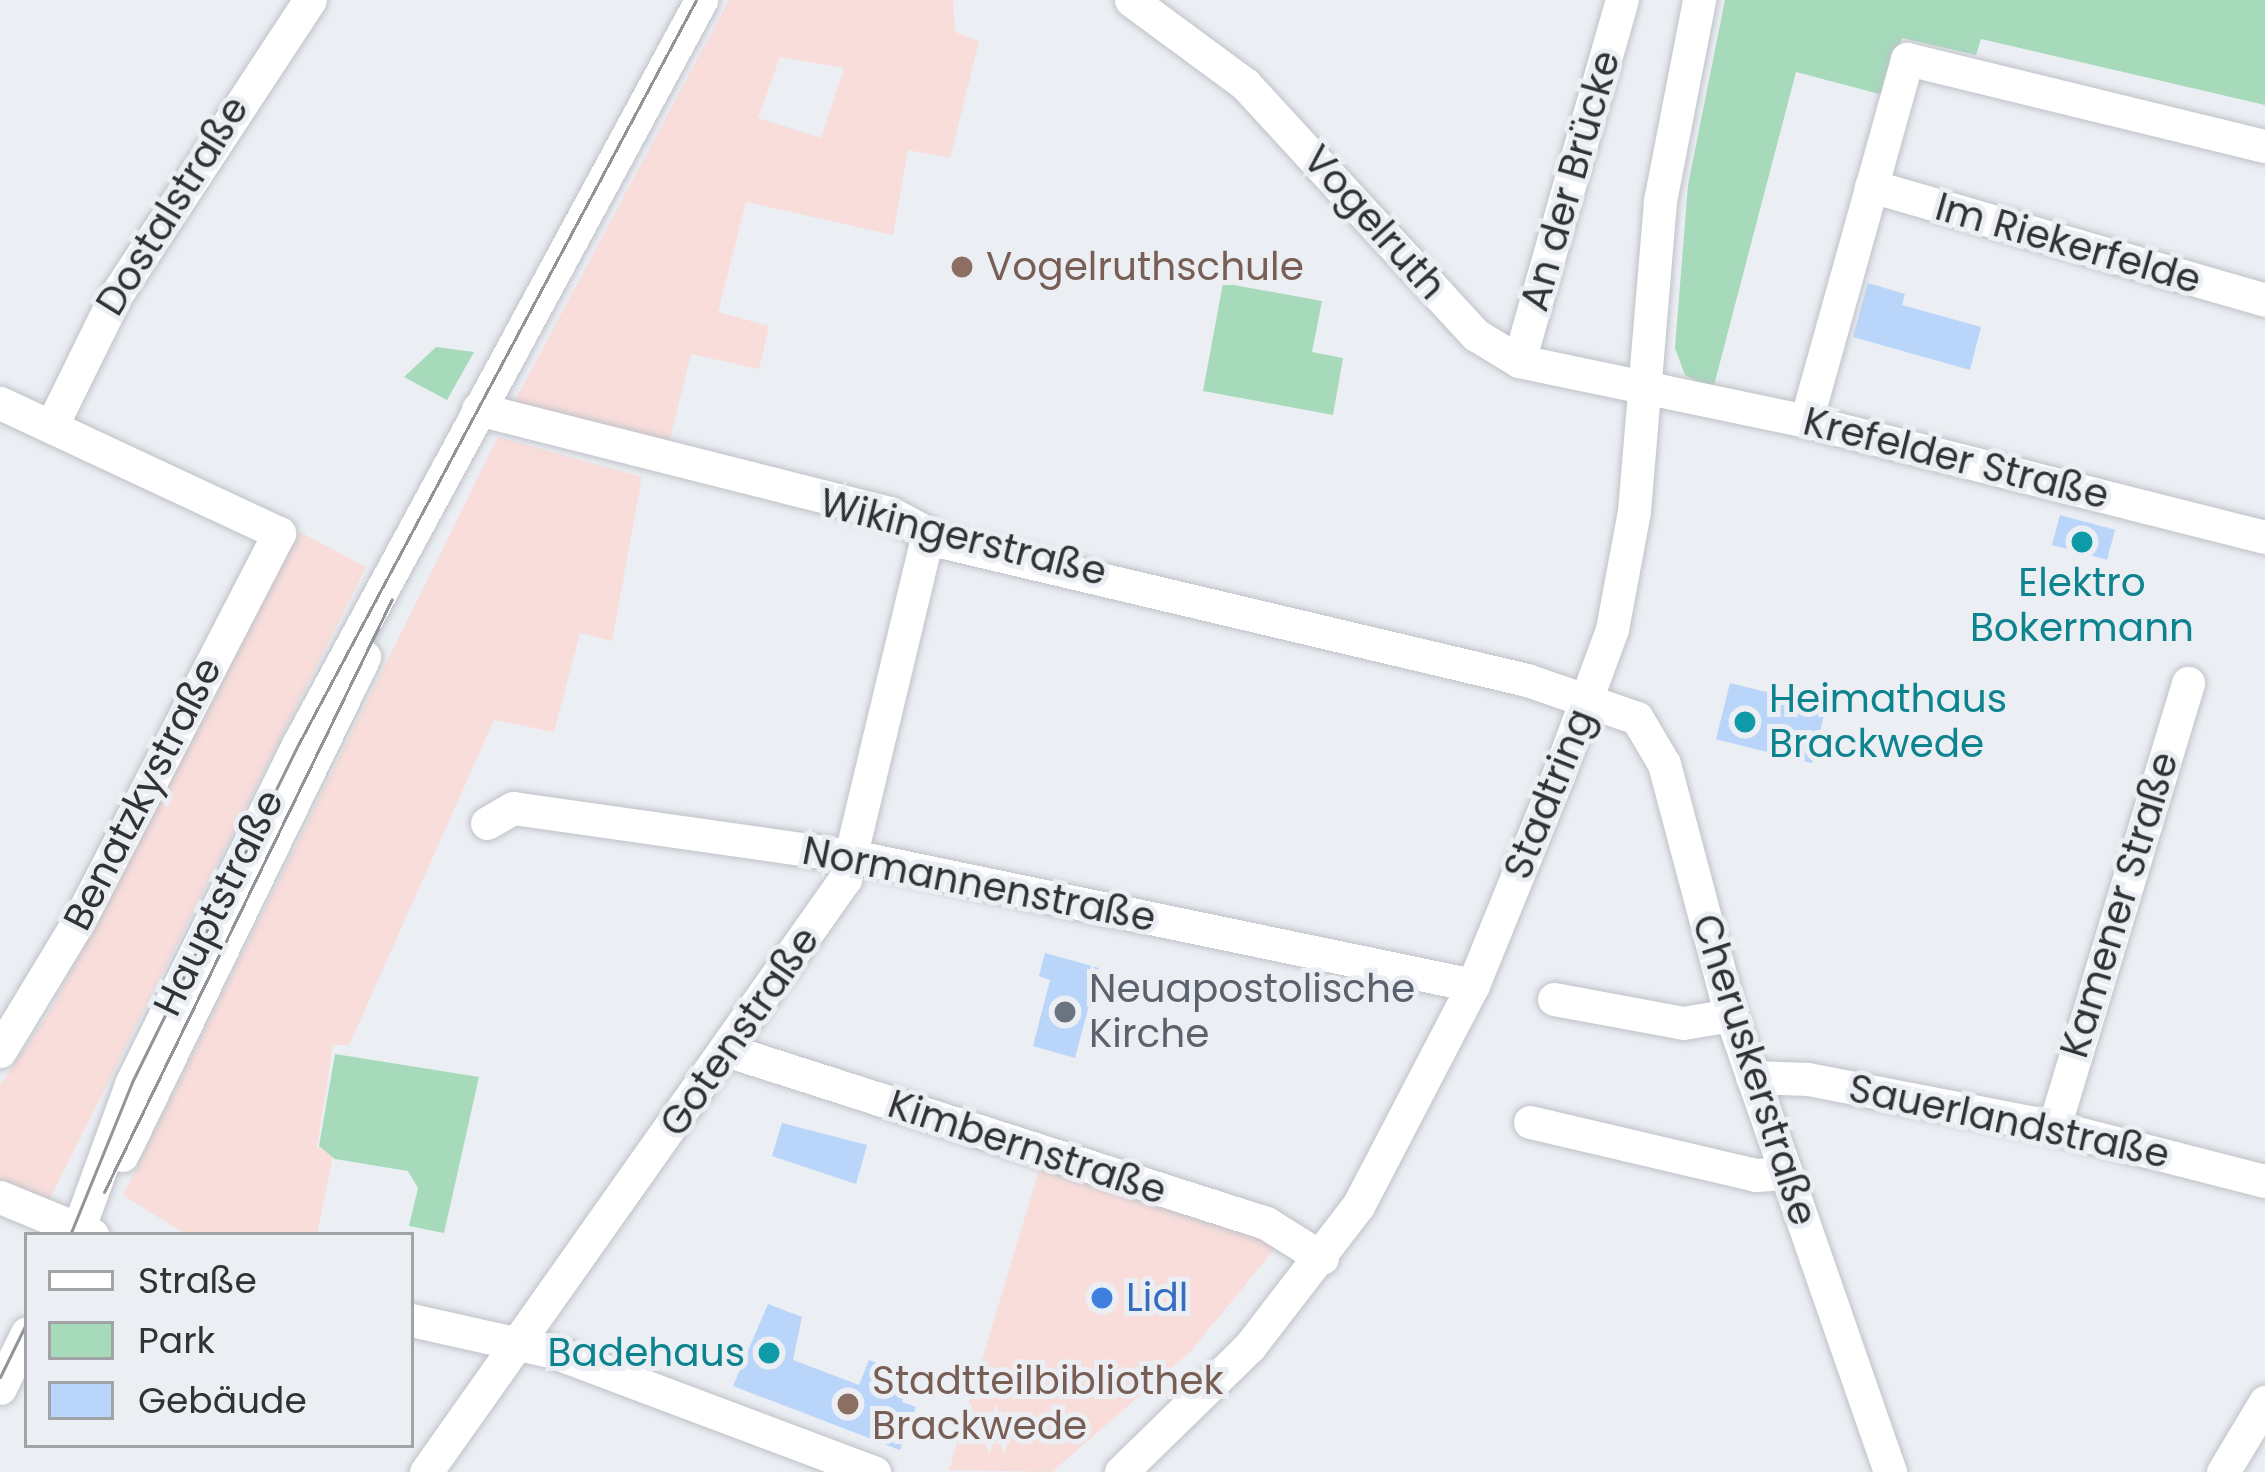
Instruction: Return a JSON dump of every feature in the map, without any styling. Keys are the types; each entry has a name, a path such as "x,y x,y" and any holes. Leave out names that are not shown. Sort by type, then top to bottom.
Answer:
{"street":[{"name":"Dostalstraße","path":"53,422 166,212 310,0"},
{"name":"Hauptstraße","path":"83,1232 322,754 388,590 478,410 701,0"},
{"name":"Vogelruth","path":"1131,0 1245,85 1476,335 1519,361 1644,394"},
{"name":"An der Brücke","path":"1519,361 1622,0"},
{"name":"Stadtring","path":"1121,1472 1227,1371 1322,1258 1383,1166 1473,985 1588,699 1621,582 1644,394 1660,201 1700,0"},
{"path":"1806,421 1907,59 2265,146"},
{"name":"Im Riekerfelde","path":"1871,186 2265,300"},
{"name":"Krefelder Straße","path":"1644,394 1806,421 2265,537"},
{"path":"0,404 53,422"},
{"name":"Wikingerstraße","path":"478,410 890,513 928,534 1588,699"},
{"name":"Benatzkystraße","path":"0,1051 78,922 279,533 53,422"},
{"name":"Gotenstraße","path":"426,1472 833,900 851,856 928,534"},
{"name":"Kamener Straße","path":"2054,1127 2188,683"},
{"name":"Cheruskerstraße","path":"1588,699 1636,718 1656,747 1731,1016 1890,1472"},
{"name":"Normannenstraße","path":"487,824 513,808 851,856 1473,985"},
{"path":"1554,999 1683,1023 1731,1016"},
{"name":"Kimbernstraße","path":"726,1050 1266,1223 1322,1258"},
{"name":"Sauerlandstraße","path":"1752,1077 1808,1079 2054,1127 2265,1181"},
{"path":"1530,1122 1756,1175 1785,1173"},
{"path":"0,1197 80,1232"},
{"path":"414,1320 517,1343 874,1472"},
{"path":"0,1388 24,1339"},
{"path":"2223,1472 2265,1402"}],"shaded area":[{"path":"729,0 953,0 955,32 979,41 950,158 908,150 893,235 746,202 718,312 769,326 759,369 691,354 668,447 512,406","holes":["780,57 844,68 821,138 758,118"]},
{"path":"498,437 642,477 612,641 580,633 554,732 494,720 349,1045 333,1045 317,1147 334,1152 318,1232 182,1232 123,1195"},
{"path":"300,532 366,567 47,1204 0,1181 0,1085 50,1011"},
{"path":"1040,1167 1281,1241 1191,1351 1052,1472 949,1470"}],"green space":[{"path":"1725,0 2265,0 2265,105 1981,39 1976,55 1902,38 1887,96 1796,72 1713,389 1685,375 1675,348 1688,185"},
{"path":"1223,283 1322,301 1312,352 1343,358 1333,415 1203,391"},
{"path":"436,347 474,352 447,400 404,377"},
{"path":"335,1054 479,1077 444,1233 409,1226 418,1188 408,1171 335,1159 319,1146"}],"building":[{"path":"1868,283 1905,294 1902,305 1981,327 1970,370 1853,337"},
{"name":"Elektro Bokermann","path":"2060,515 2115,530 2107,560 2052,545"},
{"name":"Heimathaus Brackwede","path":"1730,683 1826,707 1812,763 1716,739"},
{"name":"Neuapostolische Kirche","path":"1045,953 1099,968 1075,1058 1033,1046 1050,980 1039,976"},
{"path":"782,1123 867,1145 856,1184 772,1156"},
{"name":"Stadtteilbibliothek Brackwede","path":"768,1304 802,1317 793,1360 859,1385 869,1360 912,1376 902,1402 916,1407 900,1450 733,1386"}],"tram line":[{"path":"71,1232 132,1082 299,743 696,0"},
{"path":"104,1192 392,599"},
{"path":"0,1377 24,1328"}],"place":[{"name":"Vogelruthschule","path":"962,267"},
{"name":"Elektro Bokermann","path":"2082,542"},
{"name":"Heimathaus Brackwede","path":"1745,722"},
{"name":"Neuapostolische Kirche","path":"1065,1012"},
{"name":"Lidl","path":"1102,1298"},
{"name":"Badehaus","path":"769,1353"},
{"name":"Stadtteilbibliothek Brackwede","path":"848,1404"}]}
